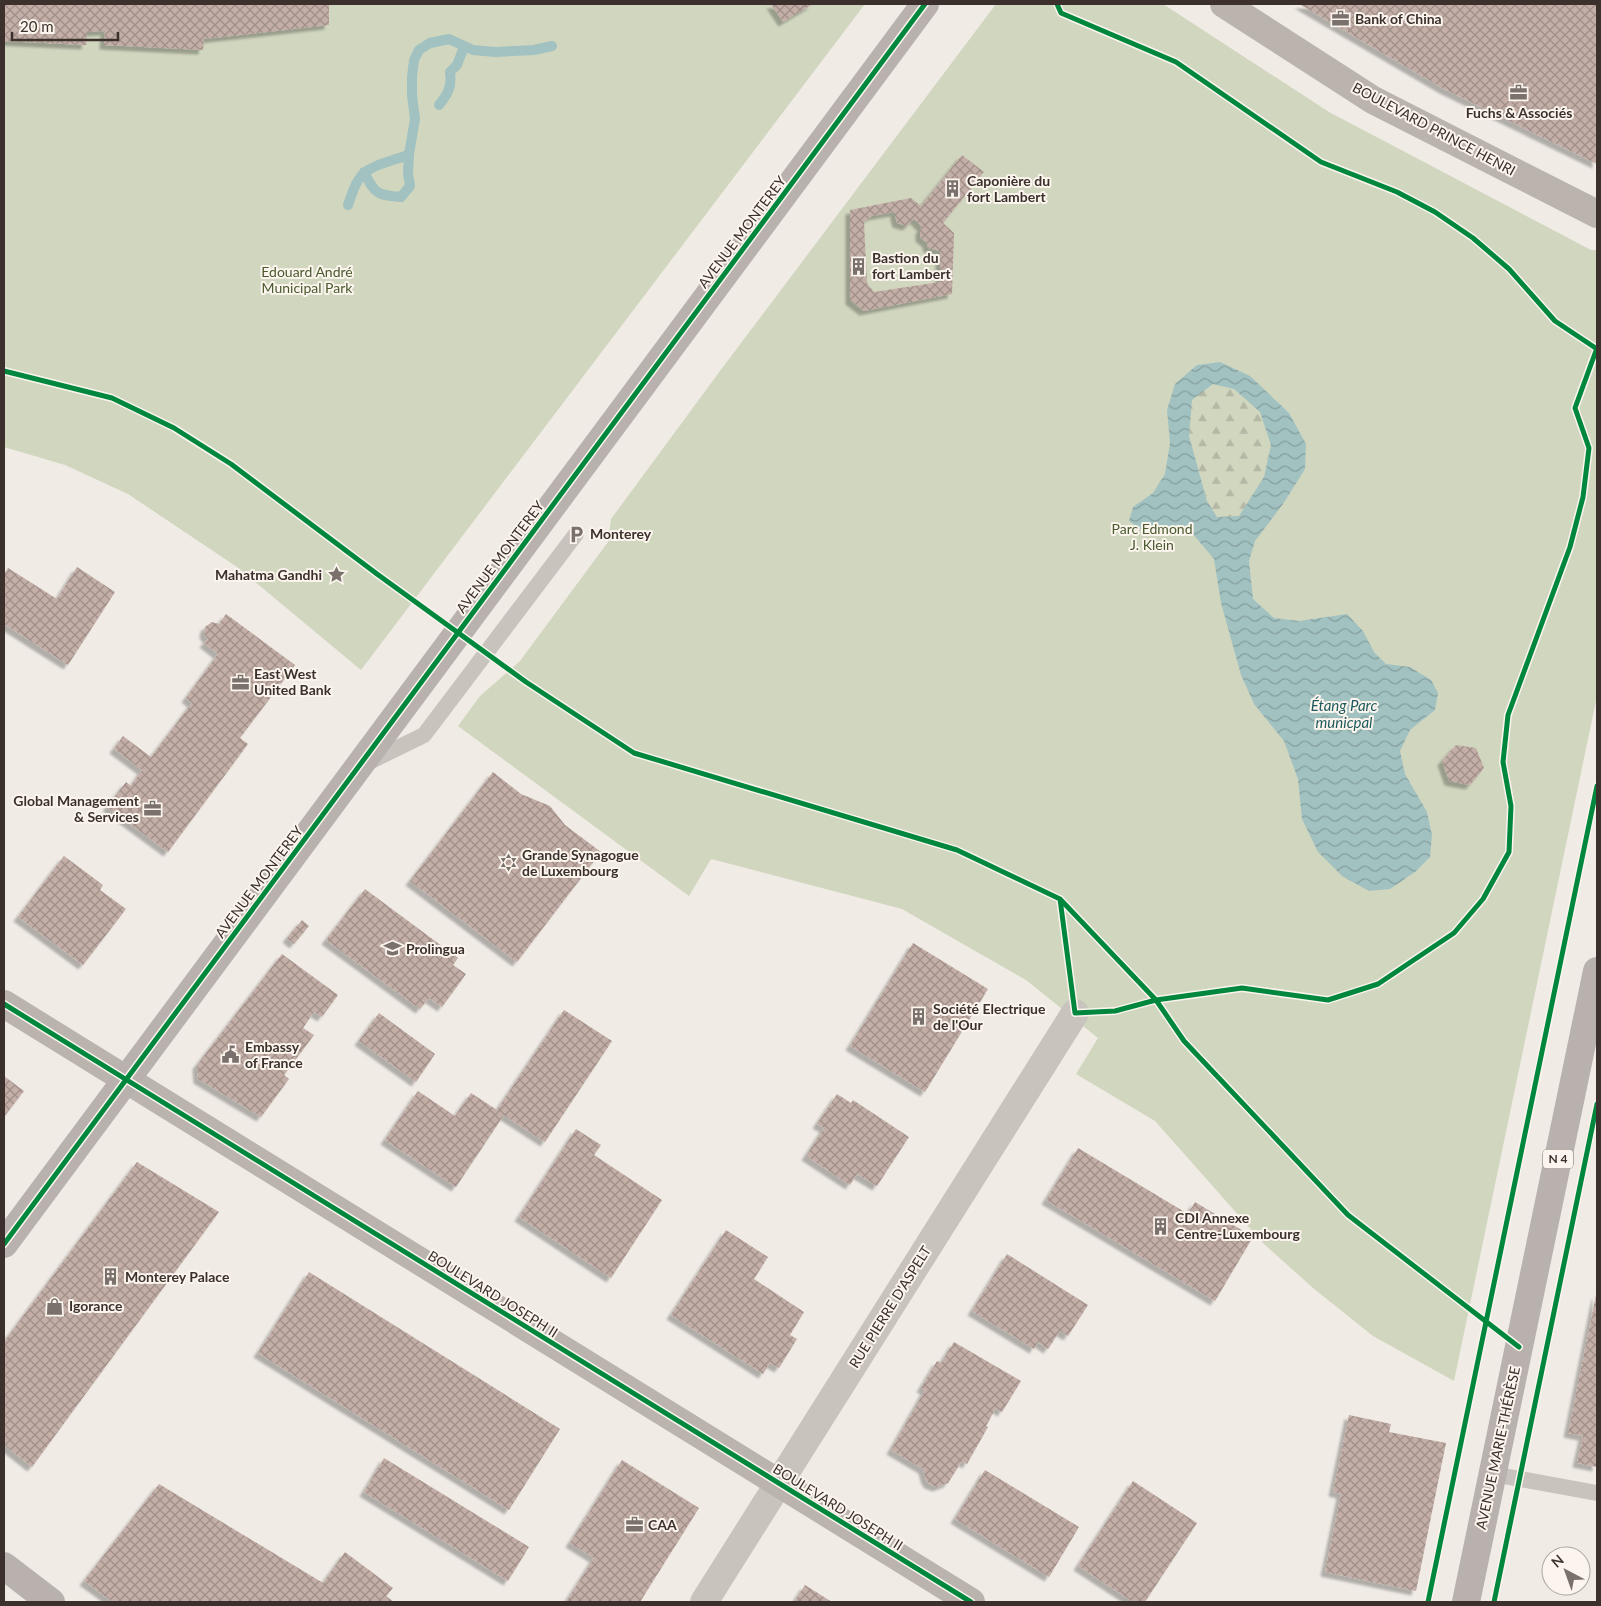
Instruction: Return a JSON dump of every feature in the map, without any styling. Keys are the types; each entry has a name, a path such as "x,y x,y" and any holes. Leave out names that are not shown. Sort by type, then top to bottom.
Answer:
{"main road":[{"name":"AVENUE MONTEREY","path":"4,1244 925,4"},
{"name":"BOULEVARD PRINCE HENRI","path":"1224,4 1373,100 1597,214"},
{"name":"AVENUE MARIE-THÉRÈSE","path":"1466,1602 1597,970"},
{"name":"BOULEVARD JOSEPH II","path":"4,1004 971,1602"},
{"path":"4,1566 51,1602"}],"street":[{"name":"RUE PIERRE D'ASPELT","path":"704,1602 1075,1012"}],"lane":[{"path":"358,768 424,735 576,534"},
{"path":"1493,1474 1597,1493"}],"green space":[{"name":"Edouard André Municipal Park","path":"4,4 865,4 361,670 237,567 128,494 65,465 4,447"},
{"name":"Parc Edmond J. Klein","path":"996,4 1163,4 1329,112 1591,250 1597,250 1597,696 1454,1381 1373,1336 1313,1288 1264,1244 1155,1121 1076,1074 1098,1038 1026,980 902,909 711,859 689,896 458,726 480,696 520,661 608,542 611,519"},
{"path":"1213,384 1234,389 1260,413 1271,445 1264,477 1240,516 1217,518 1207,501 1189,436 1192,399"}],"water":[{"name":"Étang Parc municpal","path":"1220,362 1250,376 1289,413 1306,444 1305,469 1283,504 1255,541 1249,561 1253,599 1274,618 1299,621 1347,614 1363,631 1374,652 1386,664 1410,667 1431,680 1438,693 1435,710 1410,730 1400,751 1405,774 1427,812 1432,835 1430,857 1415,872 1390,889 1369,891 1342,876 1318,852 1302,819 1298,779 1284,741 1254,704 1241,675 1221,603 1214,559 1192,533 1178,526 1143,531 1129,521 1133,507 1153,493 1165,474 1170,443 1167,410 1175,384 1197,365","holes":["1213,384 1234,389 1260,412 1271,445 1264,477 1239,516 1217,517 1207,501 1189,436 1192,400"]}],"building":[{"path":"4,4 329,4 329,25 204,39 203,50 104,45 105,31 87,32 86,45 4,41"},
{"path":"771,4 813,4 783,22"},
{"path":"1299,4 1597,4 1597,164 1444,89"},
{"name":"Bastion du fort Lambert","path":"962,155 984,172 943,223 954,233 952,294 864,311 850,300 850,210 911,198 921,206","holes":["895,212 897,223 907,226 914,219 922,227 920,237 927,243 928,248 940,251 940,282 874,292 867,283 864,222 872,216"]},
{"path":"77,567 115,592 68,665 4,624 4,574 8,568 57,599"},
{"path":"226,614 295,665 240,738 248,744 168,852 107,807 126,782 131,786 142,770 114,749 123,736 151,757 192,703 186,698 218,654 204,643 208,639 204,634 205,627 212,622 219,624"},
{"path":"1456,745 1476,748 1484,768 1470,785 1449,781 1442,761"},
{"name":"Grande Synagogue de Luxembourg","path":"493,772 521,794 550,806 565,825 601,852 517,962 410,881"},
{"path":"64,856 103,885 100,890 126,909 83,965 18,917"},
{"name":"Prolingua","path":"365,889 458,958 453,965 466,974 442,1007 429,998 420,1009 326,940"},
{"path":"302,920 309,926 294,944 287,938"},
{"name":"Société Electrique de l'Our","path":"913,943 988,989 925,1092 850,1046"},
{"path":"282,954 338,995 322,1017 314,1012 303,1028 314,1035 284,1075 289,1079 261,1117 198,1079 197,1065"},
{"path":"564,1010 612,1041 545,1142 504,1115 456,1187 385,1140 418,1091 455,1116 471,1093 497,1110"},
{"path":"379,1013 435,1054 416,1082 359,1041"},
{"path":"4,1076 24,1091 4,1117"},
{"path":"837,1094 851,1103 853,1100 909,1137 877,1186 857,1174 850,1185 806,1156 824,1128 817,1124"},
{"path":"576,1129 601,1145 594,1155 662,1200 611,1278 519,1217"},
{"name":"CDI Annexe Centre-Luxembourg","path":"1078,1148 1188,1214 1195,1202 1253,1237 1215,1301 1046,1200"},
{"name":"Monterey Palace","path":"137,1162 219,1212 32,1467 4,1445 4,1342"},
{"path":"726,1230 768,1257 754,1279 804,1312 790,1335 797,1339 779,1368 770,1363 763,1374 671,1315"},
{"path":"1007,1254 1088,1305 1068,1336 1060,1331 1048,1349 1038,1342 1034,1349 972,1311"},
{"path":"309,1272 560,1429 509,1510 258,1353"},
{"path":"1596,1295 1597,1467 1577,1463 1583,1436 1568,1433"},
{"path":"954,1342 1021,1381 1002,1412 996,1408 986,1426 988,1427 967,1464 962,1461 948,1483 937,1487 929,1484 923,1469 891,1450 925,1390 921,1388 937,1361 941,1363"},
{"path":"1349,1415 1391,1424 1389,1432 1446,1443 1416,1591 1325,1572 1341,1494 1333,1492"},
{"path":"384,1458 529,1547 508,1581 364,1492"},
{"name":"CAA","path":"622,1460 699,1508 640,1602 566,1602 594,1558 570,1543"},
{"path":"985,1470 1079,1527 1049,1577 955,1519"},
{"path":"1133,1481 1197,1523 1145,1602 1133,1602 1078,1566"},
{"path":"159,1484 323,1583 345,1552 393,1588 386,1596 394,1602 113,1602 84,1581"},
{"path":"805,1585 832,1602 794,1602"}],"waterway":[{"path":"348,205 358,181 366,171 409,154 415,119 412,77 414,60 419,50 430,43 449,39 473,50 495,52 534,50 552,46"},
{"path":"439,105 449,90 450,72 457,65 464,47"},
{"path":"364,172 371,185 378,192 401,197 410,186 408,173 409,154"}],"cycle path":[{"path":"4,1244 925,4"},
{"path":"1057,4 1061,13 1176,62 1321,162 1397,192 1435,212 1473,238 1509,269 1555,321 1597,349"},
{"path":"1060,899 1075,1013 1115,1011 1156,1000 1242,988 1328,1000 1378,984 1454,933 1483,899 1509,852 1511,806 1503,762 1508,715 1570,547 1583,497 1589,448 1575,408 1597,348"},
{"path":"4,371 112,398 174,428 231,464 377,574 526,682 634,753 957,850 1060,899 1156,1000 1184,1041 1348,1215 1519,1347"},
{"path":"1428,1602 1597,786"},
{"path":"4,1004 971,1602"},
{"path":"1494,1602 1597,1104"}],"place":[{"name":"Bank of China","path":"1341,19"},
{"name":"Fuchs & Associés","path":"1519,93"},
{"name":"Caponière du fort Lambert","path":"953,189"},
{"name":"Bastion du fort Lambert","path":"858,266"},
{"name":"Monterey","path":"576,534"},
{"name":"Mahatma Gandhi","path":"336,575"},
{"name":"East West United Bank","path":"240,682"},
{"name":"Global Management & Services","path":"153,809"},
{"name":"Grande Synagogue de Luxembourg","path":"508,863"},
{"name":"Prolingua","path":"392,949"},
{"name":"Société Electrique de l'Our","path":"919,1017"},
{"name":"Embassy of France","path":"231,1055"},
{"name":"CDI Annexe Centre-Luxembourg","path":"1161,1226"},
{"name":"Monterey Palace","path":"111,1277"},
{"name":"Igorance","path":"55,1306"},
{"name":"CAA","path":"634,1525"}]}
